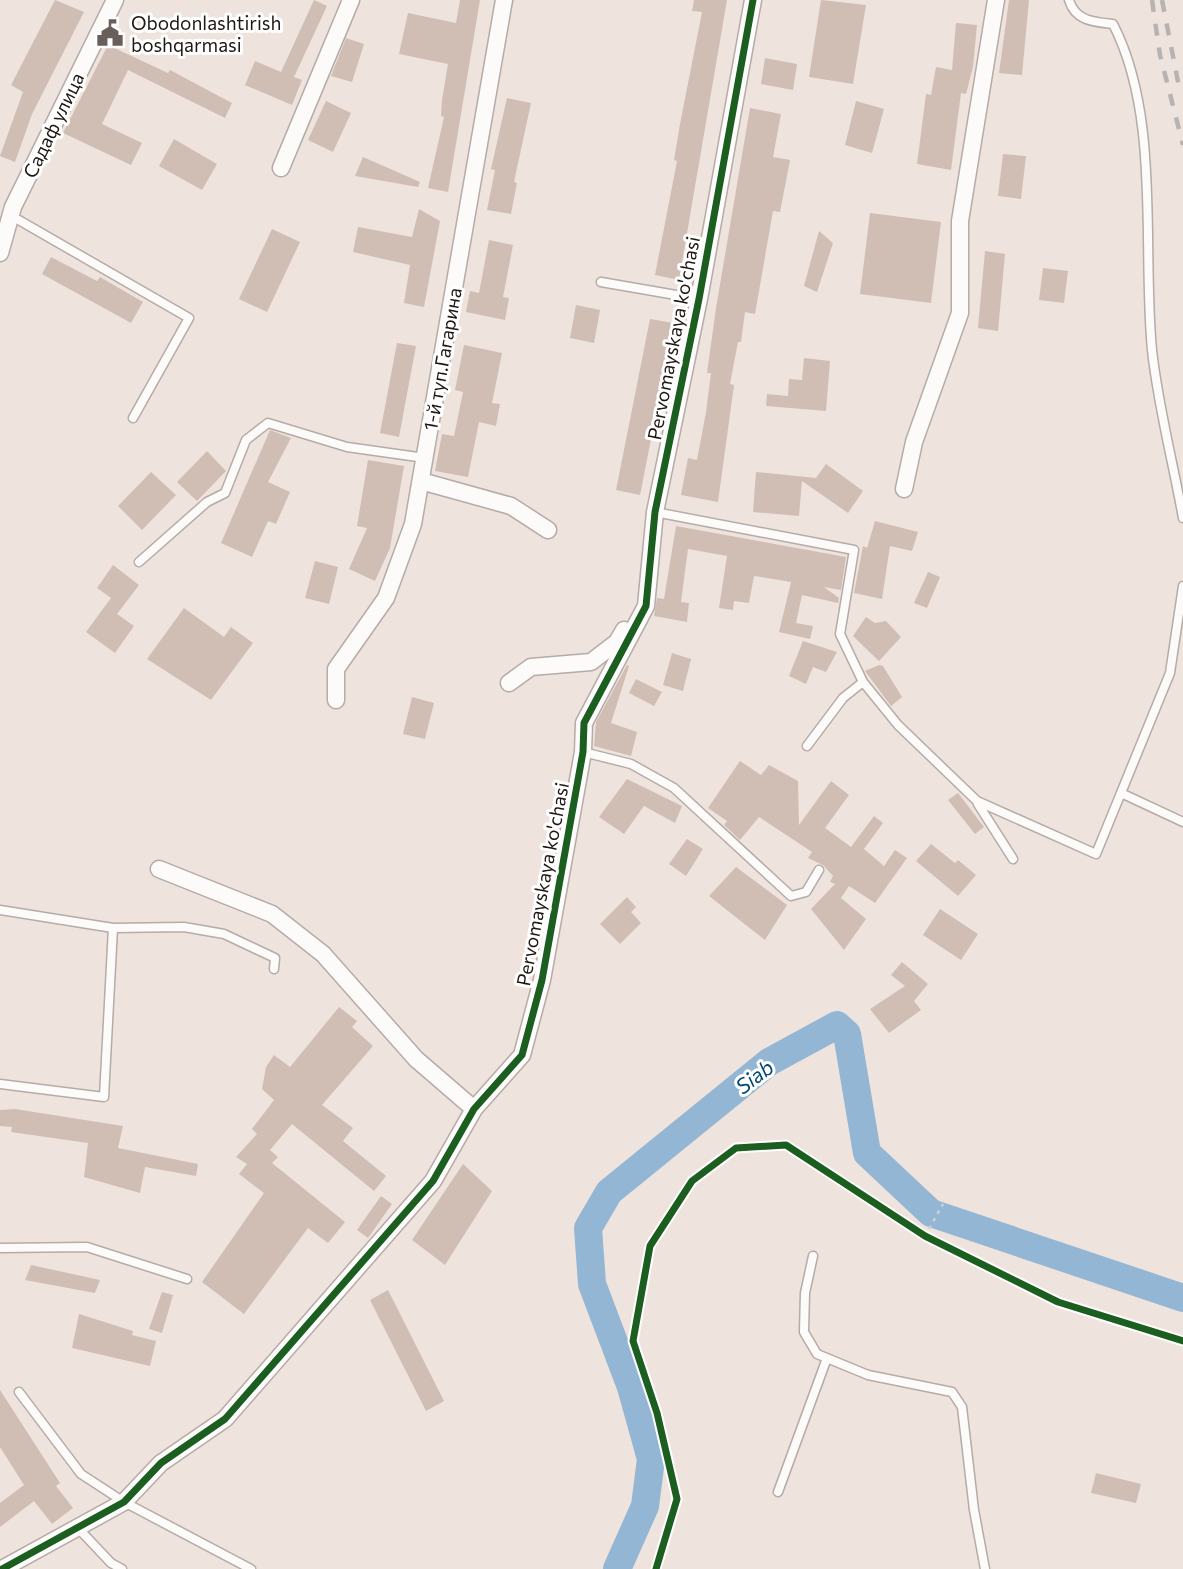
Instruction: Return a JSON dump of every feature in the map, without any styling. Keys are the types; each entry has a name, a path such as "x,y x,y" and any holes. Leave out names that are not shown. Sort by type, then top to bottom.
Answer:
{"street":[{"name":"Садаф улица","path":"0,253 10,215 115,0"},
{"path":"281,168 351,0"},
{"name":"1-й туп.Гагарина","path":"336,700 335,669 386,598 413,524 504,0"},
{"name":"Pervomayskaya ko'chasi","path":"2,1569 124,1502 161,1462 225,1419 433,1181 474,1109 522,1055 542,980 583,752 584,723 646,606 655,512 699,299 753,0"},
{"path":"904,489 914,442 960,313 960,221 996,0"},
{"path":"421,481 511,506 548,530"},
{"path":"509,683 531,667 591,662 617,642 638,605 655,512"},
{"path":"159,869 272,914 323,954 416,1059 474,1109"}],"lane":[{"path":"1069,0 1071,8 1087,22 1113,24 1125,47 1141,110 1153,351 1183,518"},
{"path":"10,215 189,318 133,418"},
{"path":"600,282 699,299"},
{"path":"139,562 207,502 225,493 246,440 268,423 347,447 425,458"},
{"path":"655,512 854,550 840,634 863,682 898,725 977,802 1013,859"},
{"path":"977,802 1096,854 1170,673 1183,586"},
{"path":"807,746 843,698 863,682"},
{"path":"583,752 631,764 674,788 791,896 806,892 819,870"},
{"path":"1121,793 1183,822"},
{"path":"0,910 113,928 184,928 224,934 275,958 274,969"},
{"path":"0,1084 104,1097 113,928"},
{"path":"0,1248 87,1247 187,1279"},
{"path":"813,1256 805,1293 804,1332 817,1354 869,1376 952,1392 962,1407 974,1510 985,1569"},
{"path":"778,1492 827,1359"},
{"path":"19,1392 81,1474 124,1502 251,1569"},
{"path":"76,1527 111,1563 122,1569"}],"path":[{"path":"925,1236 943,1204"}],"building":[{"path":"55,0 84,12 32,114 15,162 0,156 23,92 11,85"},
{"path":"314,0 327,6 294,77 302,80 292,105 245,85 255,61 281,72"},
{"path":"460,0 480,0 448,192 428,188 444,117 441,116 442,100 448,64 399,54 408,13 456,23"},
{"path":"694,0 727,0 679,280 655,275 702,12 692,11"},
{"path":"821,0 866,5 853,84 809,77"},
{"path":"1009,0 1029,0 1022,75 999,73"},
{"path":"956,23 977,25 973,67 966,94 961,93 951,170 917,164 926,94 931,95 936,67 952,70"},
{"path":"346,38 364,44 352,82 331,76"},
{"path":"108,45 168,73 170,70 232,103 225,118 128,70 102,124 142,143 131,165 63,133"},
{"path":"765,58 797,64 793,90 761,84"},
{"path":"507,98 531,103 514,182 517,183 511,214 487,210 495,170 491,169"},
{"path":"326,101 351,113 333,152 308,140"},
{"path":"856,101 884,109 872,153 845,145"},
{"path":"750,108 781,114 773,157 790,160 780,212 773,211 755,314 745,312 741,342 738,342 730,384 734,385 718,502 681,495 688,458 697,460 706,412 711,373 707,373 716,308"},
{"path":"174,139 217,164 202,190 159,166"},
{"path":"1003,154 1026,156 1021,199 998,196"},
{"path":"363,157 420,182 418,187 355,176"},
{"path":"419,209 440,221 424,307 404,303 410,265 353,252 358,227 412,237"},
{"path":"870,213 941,222 931,303 860,294"},
{"path":"272,229 300,242 267,312 239,299"},
{"path":"819,231 833,243 817,292 804,286"},
{"path":"489,240 513,245 503,297 509,298 505,320 466,312 470,291 479,293"},
{"path":"985,251 1005,254 998,331 978,328"},
{"path":"51,257 97,281 100,277 143,302 131,323 42,274"},
{"path":"1043,268 1068,271 1064,303 1039,300"},
{"path":"576,305 600,310 594,343 570,338"},
{"path":"650,319 674,323 640,495 616,490"},
{"path":"397,343 416,346 399,437 380,433"},
{"path":"464,345 502,353 492,403 500,404 496,426 479,422 468,477 435,471 442,434 454,436 463,392 455,390"},
{"path":"804,358 830,361 826,411 766,406 767,394 788,396 789,379 802,380"},
{"path":"270,430 291,438 268,482 290,492 276,524 268,521 252,557 221,543"},
{"path":"207,451 226,471 197,501 177,482"},
{"path":"368,460 404,466 390,548 375,581 349,569 367,528 357,526"},
{"path":"826,464 863,491 848,513 802,481 799,516 753,512 756,472 816,478"},
{"path":"151,472 176,495 142,530 118,506"},
{"path":"875,521 918,532 912,551 890,546 882,599 854,593 863,546 867,548"},
{"path":"676,526 846,557 841,590 824,587 839,598 838,603 802,595 796,623 813,626 810,639 779,632 791,582 754,576 749,603 734,601 733,610 719,608 727,556 688,549 681,602 689,603 687,622 654,616 657,598 664,599"},
{"path":"315,561 338,567 329,604 305,598"},
{"path":"113,565 139,585 117,614 134,626 115,653 86,632 111,598 97,588"},
{"path":"928,572 940,577 927,608 914,603"},
{"path":"184,608 224,637 231,627 253,643 211,700 147,659"},
{"path":"866,617 875,623 886,621 901,637 879,661 853,636"},
{"path":"803,641 837,652 826,672 813,667 806,684 789,676"},
{"path":"672,653 691,659 683,691 663,685"},
{"path":"627,665 629,666 611,723 637,732 631,756 594,746 596,722"},
{"path":"883,666 902,697 891,706 865,671"},
{"path":"636,679 662,692 654,706 629,693"},
{"path":"412,697 434,703 425,739 403,734"},
{"path":"740,761 761,775 769,765 798,781 799,825 831,781 849,795 825,828 851,847 874,816 883,823 864,849 884,866 895,850 907,858 875,903 849,886 841,898 866,919 844,950 811,909 835,884 830,882 833,876 823,865 808,858 812,852 759,817 740,840 724,825 727,821 708,808"},
{"path":"627,779 682,806 675,823 644,806 624,834 599,817"},
{"path":"958,793 984,827 975,834 948,800"},
{"path":"687,839 703,849 686,876 669,864"},
{"path":"931,844 955,863 958,860 976,875 958,896 916,861"},
{"path":"736,867 787,905 765,940 709,896"},
{"path":"627,897 636,907 631,912 641,923 620,944 600,924"},
{"path":"940,909 978,934 961,960 923,935"},
{"path":"902,962 928,984 914,1001 921,1010 889,1033 870,1009 905,986 891,975"},
{"path":"339,1007 357,1021 352,1027 373,1046 322,1105 353,1128 343,1141 386,1176 374,1191 292,1124 270,1150 278,1157 272,1163 345,1222 328,1243 308,1228 244,1314 202,1282 264,1193 239,1174 247,1164 236,1157 257,1134 252,1129 274,1100 262,1089 266,1067 274,1055 290,1067"},
{"path":"15,1109 123,1126 118,1148 198,1164 196,1176 145,1167 140,1193 84,1177 88,1143 11,1132 12,1127 0,1126 0,1110"},
{"path":"463,1164 492,1191 445,1265 412,1240"},
{"path":"381,1196 392,1204 368,1238 357,1230"},
{"path":"31,1265 100,1280 95,1293 25,1280"},
{"path":"388,1290 444,1401 426,1411 370,1300"},
{"path":"162,1292 173,1295 162,1333 149,1329"},
{"path":"79,1314 133,1331 132,1335 156,1341 150,1366 72,1348"},
{"path":"0,1390 60,1483 56,1486 73,1508 52,1524 34,1501 0,1527 0,1503 24,1485 0,1447"},
{"path":"1096,1473 1141,1484 1136,1503 1091,1493"}],"waterway":[{"name":"Siab","path":"617,1569 645,1506 651,1459 631,1387 592,1284 588,1228 609,1192 769,1062 837,1025 847,1034 867,1153 931,1213 1183,1298"}],"railway":[{"path":"1152,0 1160,55 1183,145"},
{"path":"1162,0 1179,87"}],"cycle path":[{"path":"2,1569 124,1502 161,1463 225,1419 433,1181 474,1109 522,1055 542,980 583,752 584,723 646,606 655,512 699,299 753,0"},
{"path":"656,1569 677,1499 657,1413 633,1341 650,1246 692,1181 736,1148 786,1145 925,1236 1058,1302 1183,1341"}],"place":[{"name":"Obodonlashtirish boshqarmasi","path":"110,33"}]}
